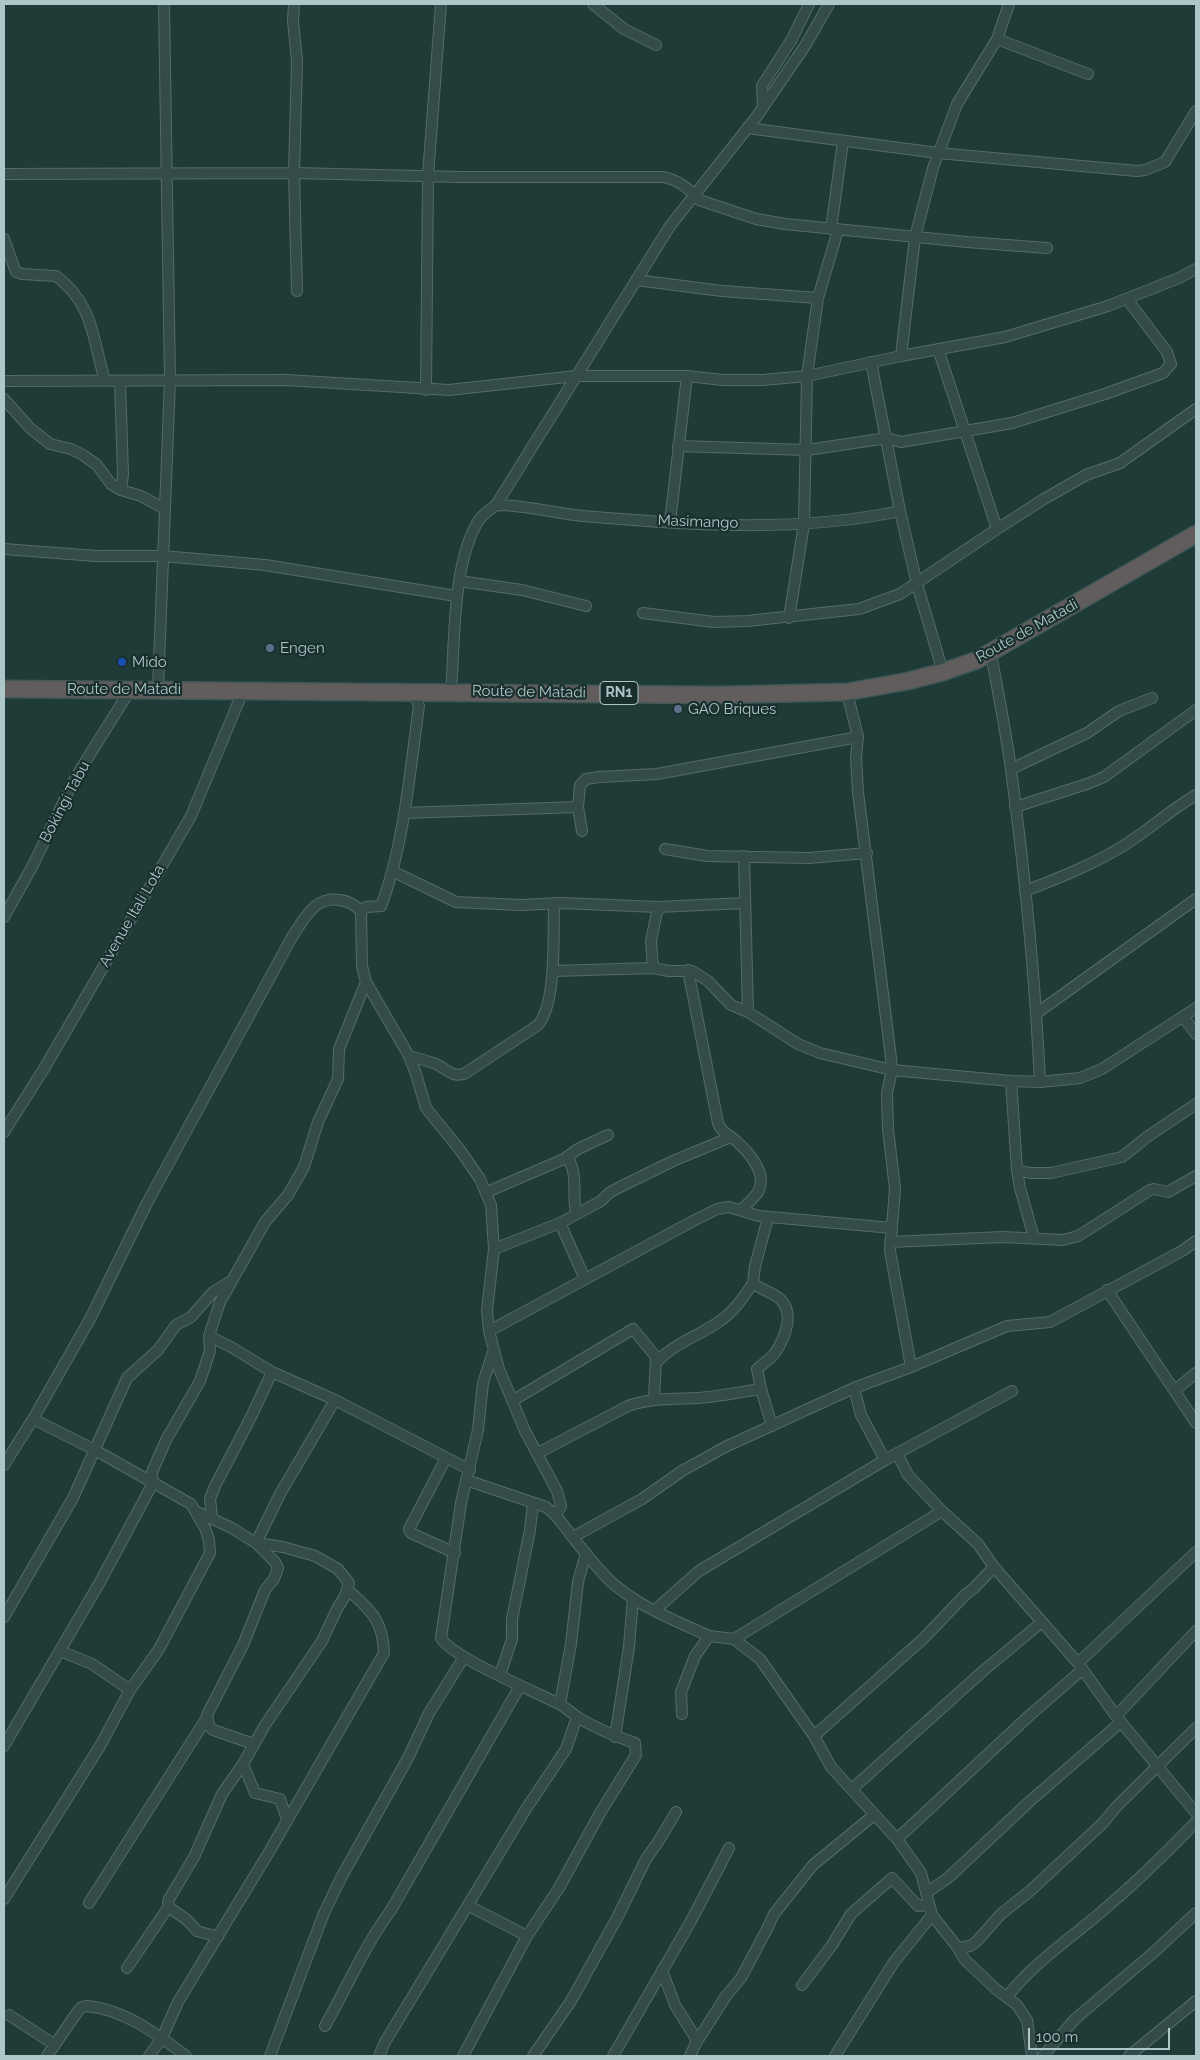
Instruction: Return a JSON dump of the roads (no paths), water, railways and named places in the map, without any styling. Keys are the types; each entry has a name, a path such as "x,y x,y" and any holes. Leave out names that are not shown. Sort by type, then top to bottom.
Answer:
{"highway":[{"name":"Route de Matadi","path":"4,688 718,695 847,692 876,688 943,672 991,654 1196,534"}],"street":[{"path":"158,689 170,380 164,4"},
{"path":"294,4 292,21 298,61 294,173 297,291"},
{"path":"426,390 428,175 442,4"},
{"path":"593,4 624,29 656,45"},
{"path":"763,106 762,86 792,39 809,4"},
{"path":"451,691 456,596 464,556 479,519 496,505 670,226 748,128 805,46 829,4"},
{"path":"901,356 915,237 938,153 957,104 997,39 1009,4"},
{"path":"997,39 1088,74"},
{"path":"748,128 938,153 1144,170 1165,162 1196,111"},
{"path":"790,618 804,524 807,376 818,298 834,230 843,141"},
{"path":"4,174 294,173 664,177 672,179 695,194 699,200 756,219 834,230 1047,248"},
{"path":"4,239 16,272 56,276 84,306 92,325 105,381"},
{"path":"4,381 287,380 449,390 576,376 687,376 723,380 762,380 807,376 1005,337 1127,299 1196,269"},
{"path":"636,280 722,291 818,298"},
{"path":"678,446 807,450 887,438 901,442 1012,423 1097,397 1163,373 1171,364 1167,352 1127,299"},
{"path":"938,350 997,528"},
{"path":"871,362 900,511 917,584 943,672"},
{"path":"670,522 687,376"},
{"path":"120,381 123,474 121,490"},
{"path":"4,399 30,428 50,444 77,451 98,465 111,484 165,508"},
{"path":"643,613 714,622 790,618 859,608 900,594 997,528 1086,475 1120,463 1196,409"},
{"name":"Masimango","path":"496,505 510,505 576,515 670,522 804,524 860,519 900,511"},
{"path":"4,549 96,556 163,556 265,565 456,596"},
{"path":"459,581 522,590 586,606"},
{"path":"991,654 1011,768 1037,1013 1040,1082"},
{"name":"Bokingi Tabu","path":"4,917 33,865 74,780 130,690"},
{"name":"Avenue Itali Lota","path":"4,1132 45,1067 190,816 244,691"},
{"path":"361,911 366,907 381,906 392,871 404,813 419,706 414,692"},
{"path":"847,692 858,737 856,758 858,792 867,853 892,1070 887,1093 888,1129 895,1189 890,1242 911,1367"},
{"path":"1011,768 1087,733 1119,710 1152,698"},
{"path":"1015,807 1104,777 1196,710"},
{"path":"582,831 578,807 580,785 586,780 599,776 657,774 858,737"},
{"path":"1025,891 1088,866 1123,846 1150,828 1174,808 1196,795"},
{"path":"404,813 578,807"},
{"path":"665,849 707,856 809,858 867,853"},
{"path":"744,856 748,1012"},
{"path":"392,871 456,902 658,907 745,903"},
{"path":"4,1465 33,1419 90,1319 147,1203 292,936 311,909 323,900 333,899 351,902 361,911 361,958 366,982 409,1056 426,1108 460,1150 487,1192 491,1205 494,1249 487,1310 493,1352 525,1431 558,1491 560,1506 556,1514"},
{"path":"1037,1013 1196,899"},
{"path":"409,1056 438,1065 450,1074 457,1076 464,1074 538,1025 543,1019 546,1010 553,971 554,903"},
{"path":"653,968 651,941 658,907"},
{"path":"553,971 653,968 669,971 688,970 708,981 731,1005 748,1012 798,1044 820,1053 892,1070 1012,1081 1040,1082 1080,1078 1102,1069 1184,1018 1196,1008"},
{"path":"688,970 718,1123 723,1131 748,1151 756,1165 761,1184 759,1192 741,1210"},
{"path":"4,1746 60,1651 153,1483 152,1472 166,1440 200,1381 210,1351 209,1336 215,1315 232,1280 265,1222 288,1195 304,1167 318,1122 338,1079 339,1049 366,982"},
{"path":"1184,1018 1196,1034"},
{"path":"1012,1081 1017,1170 1034,1238"},
{"path":"1017,1170 1030,1173 1051,1173 1122,1157 1196,1104"},
{"path":"487,1192 564,1159 578,1149 608,1135"},
{"path":"494,1249 560,1223 576,1212 601,1201 618,1188 673,1161 731,1136"},
{"path":"564,1159 569,1160 574,1172 573,1198 576,1212"},
{"path":"890,1242 1034,1238 1063,1240 1078,1236 1150,1190 1168,1192 1196,1176"},
{"path":"489,1331 717,1209 729,1207 768,1218 892,1228"},
{"path":"656,1363 671,1348 718,1323 730,1314 753,1283 755,1266 768,1218"},
{"path":"560,1223 585,1279"},
{"path":"573,1537 642,1499 706,1457 854,1388 911,1367 1007,1326 1050,1322 1106,1290 1182,1251 1196,1241"},
{"path":"4,1617 73,1498 127,1378 158,1350 176,1325 191,1317 213,1292 232,1280"},
{"path":"753,1283 766,1292 775,1295 787,1306 788,1311 787,1328 774,1353 757,1369 772,1426"},
{"path":"1106,1290 1196,1422"},
{"path":"512,1401 562,1373 630,1330 636,1330 656,1356 654,1399"},
{"path":"209,1336 272,1372 335,1400 470,1470"},
{"path":"463,2056 527,1936 559,1888 600,1813 636,1755 637,1749 635,1743 615,1737 577,1717 560,1704 464,1657 445,1644 441,1638 466,1480 470,1470 478,1430 484,1383 493,1352"},
{"path":"212,1518 210,1499 215,1486 272,1372"},
{"path":"1174,1390 1196,1373"},
{"path":"854,1388 861,1415 885,1460"},
{"path":"538,1453 628,1406 654,1399 698,1398 761,1389"},
{"path":"655,1610 699,1571 897,1453 1012,1391"},
{"path":"256,1543 280,1494 335,1400"},
{"path":"4,1899 100,1746 130,1690 159,1649 210,1553 206,1528 191,1504 95,1450 33,1419"},
{"path":"897,1453 908,1475 942,1511 978,1544 994,1567 1080,1667 1119,1719 1196,1813"},
{"path":"446,1458 409,1529 411,1533 455,1554"},
{"path":"466,1480 546,1507 556,1514 608,1578 633,1598 709,1636 734,1639 760,1659 814,1736 831,1767 897,1839 921,1872 930,1910 964,1959 1017,2005 1027,2020 1032,2056"},
{"path":"500,1674 512,1639 512,1619 533,1503"},
{"path":"734,1639 942,1511"},
{"path":"89,1903 206,1719 208,1711 243,1646 265,1590 274,1579 278,1568 276,1562 256,1543 212,1518 197,1512"},
{"path":"127,1968 169,1906 169,1900 194,1857 217,1803 322,1640 348,1590 349,1583 338,1569 315,1556 283,1547 256,1543"},
{"path":"897,1839 1030,1715 1196,1552"},
{"path":"560,1704 571,1644 578,1582 586,1553"},
{"path":"814,1736 924,1638 965,1594 974,1588 994,1567"},
{"path":"149,2056 162,2038 174,2010 356,1704 384,1653 382,1635 376,1616 348,1590"},
{"path":"615,1737 629,1647 633,1598"},
{"path":"852,1789 983,1671 1042,1622"},
{"path":"926,1893 948,1878 1119,1719 1196,1631"},
{"path":"682,1714 681,1692 695,1656 709,1636"},
{"path":"60,1651 92,1664 130,1690"},
{"path":"270,2056 320,1922 342,1876 408,1758 429,1713 464,1657"},
{"path":"325,2026 376,1931 391,1910 520,1686"},
{"path":"379,2056 385,2042 526,1809 566,1749 577,1717"},
{"path":"206,1719 209,1726 214,1730 254,1744"},
{"path":"958,1948 970,1946 976,1942 1001,1914 1030,1891 1097,1829 1196,1728"},
{"path":"243,1764 254,1793 280,1799 287,1819"},
{"path":"533,2056 575,1993 617,1918 646,1859 676,1812"},
{"path":"690,2056 696,2043 726,1996 741,1978 770,1921 780,1907 813,1865 874,1815"},
{"path":"1007,1997 1016,1986 1052,1954 1142,1878 1196,1822"},
{"path":"613,2056 729,1848"},
{"path":"802,1985 832,1945 851,1914 892,1878 918,1906 930,1910"},
{"path":"169,1906 187,1920 197,1931 218,1937"},
{"path":"469,1906 527,1936"},
{"path":"834,2056 894,1962 930,1910"},
{"path":"1043,2056 1075,2019 1153,1953 1196,1913"},
{"path":"662,1970 674,2005 692,2031 696,2043"},
{"path":"1129,2056 1196,2001"},
{"path":"46,2056 82,2007 86,2006 119,2013 162,2038 186,2056"},
{"path":"8,2015 55,2045"}],"place":[{"name":"Engen","path":"270,648"},
{"name":"Mido","path":"122,662"},
{"name":"GAO Briques","path":"678,709"}]}
